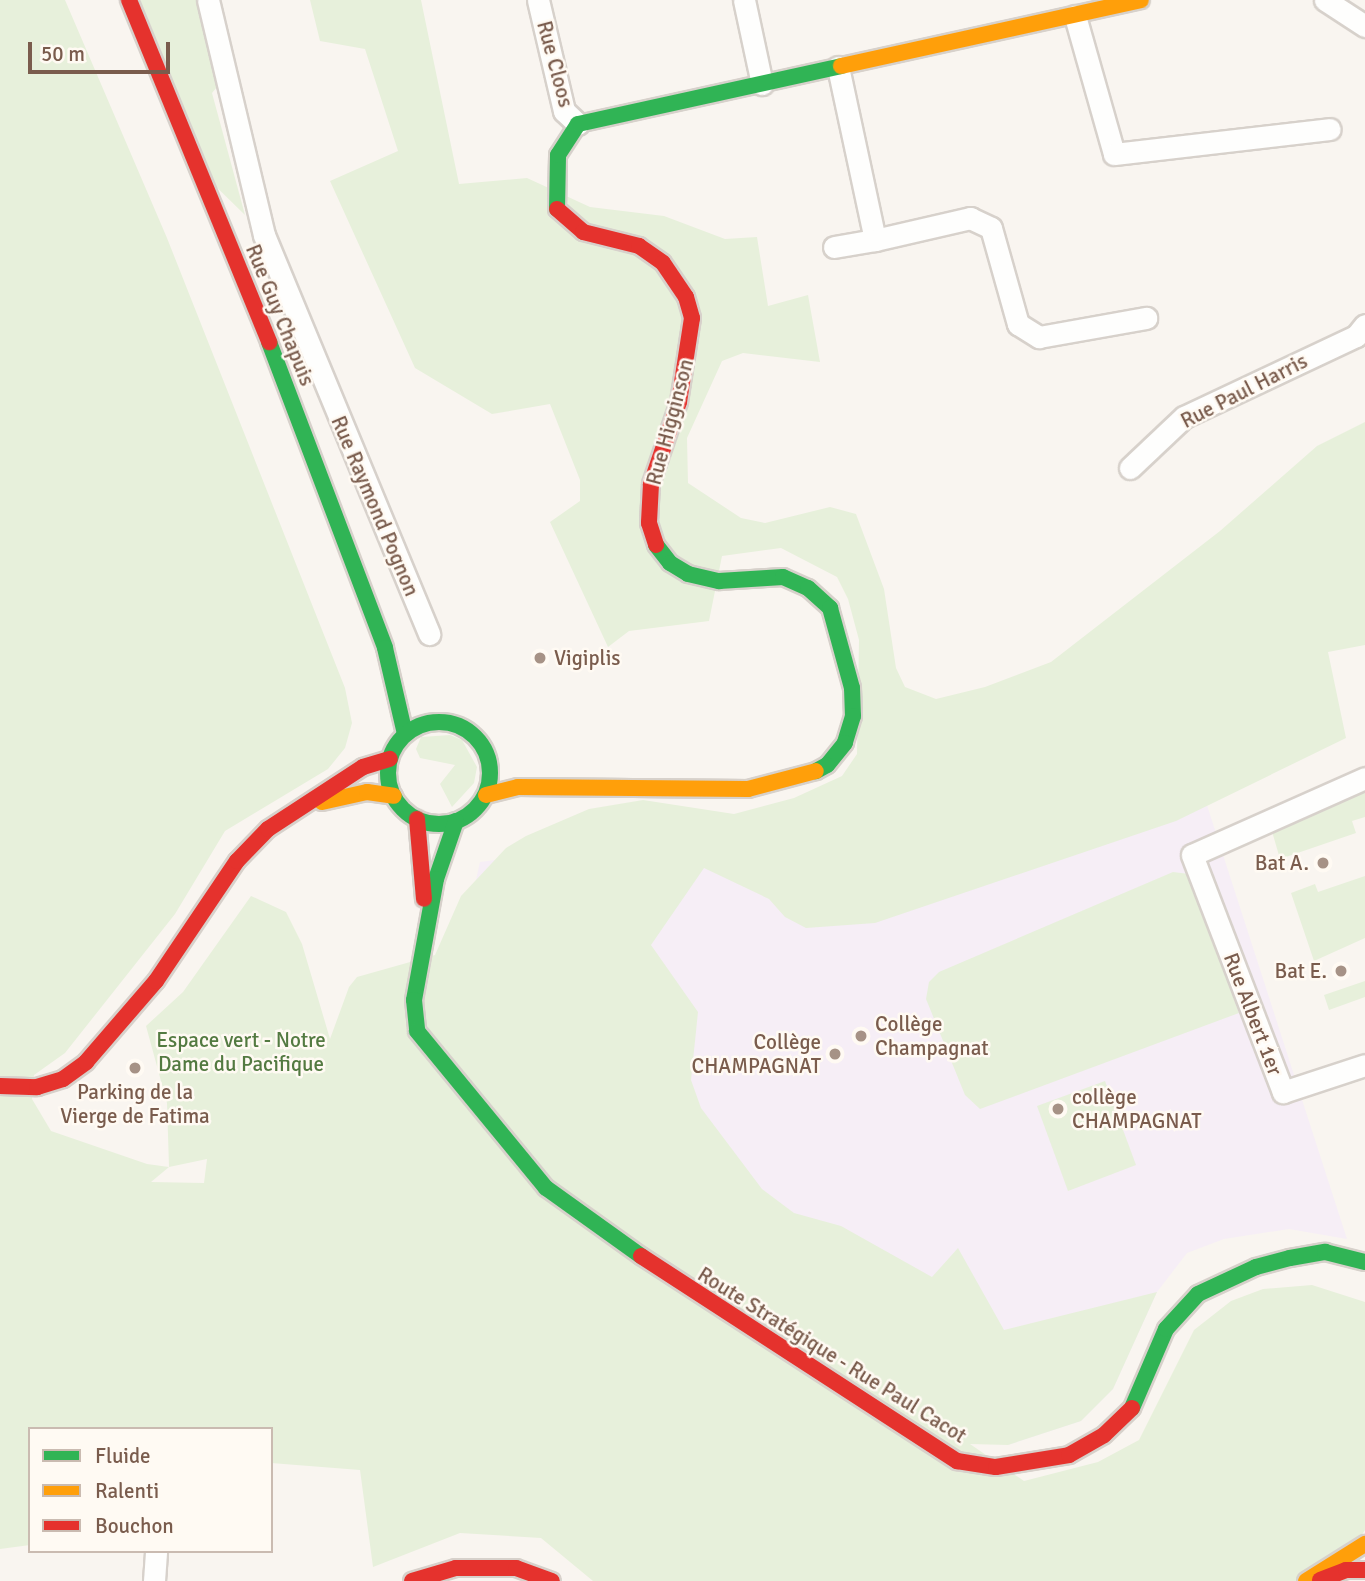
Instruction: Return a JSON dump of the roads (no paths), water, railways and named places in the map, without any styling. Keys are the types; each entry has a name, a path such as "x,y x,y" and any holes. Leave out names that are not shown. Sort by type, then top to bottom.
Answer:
{"street":[{"name":"Rue Guy Chapuis","path":"129,0 289,391 385,648 405,734"},
{"name":"Rue Raymond Pognon","path":"208,0 264,235 429,635"},
{"name":"Rue Cloos","path":"538,0 564,111 578,124"},
{"path":"744,0 762,84"},
{"path":"1325,0 1365,26"},
{"path":"578,124 1075,16 1128,1"},
{"path":"1075,16 1114,154 1330,129"},
{"path":"838,67 875,240"},
{"name":"Rue Higginson","path":"486,795 518,787 571,786 652,791 748,789 803,777 827,765 845,743 853,716 852,688 830,608 808,588 783,577 719,581 688,574 670,563 656,546 649,523 651,484 679,402 692,318 686,297 663,263 639,246 583,232 555,207 558,155 578,124"},
{"path":"834,247 970,218 991,228 1018,324 1039,337 1146,318"},
{"name":"Rue Paul Harris","path":"1130,468 1184,417 1356,336 1365,325"},
{"path":"289,391 322,377"},
{"name":"Rue Guy Chapuis","path":"385,648 420,700 439,721"},
{"path":"301,806 367,792 394,796 417,819 430,823 456,821 478,806 486,795 488,757 470,731 439,721 405,734 390,759 394,796"},
{"name":"Rue Higginson","path":"488,757 571,786"},
{"path":"0,1086 50,1083 86,1062 156,981 237,861 268,829 363,767 390,759"},
{"name":"Rue Albert 1er","path":"1365,778 1192,855 1283,1092 1365,1065"},
{"name":"Route Stratégique - Rue Paul Cacot","path":"417,819 424,885 423,944"},
{"name":"Route Stratégique - Rue Paul Cacot","path":"456,821 436,880 423,944 414,1000 417,1031 546,1188 673,1278 957,1461 996,1467 1031,1464 1069,1455 1104,1435 1132,1411 1166,1329 1198,1294 1256,1267 1290,1258 1325,1252 1365,1262"},
{"path":"1306,1581 1365,1544"},
{"path":"154,1581 156,1553"},
{"path":"412,1581 456,1568 516,1574 552,1581"},
{"path":"1317,1581 1346,1570 1365,1570"}],"place":[{"name":"Vigiplis","path":"540,658"},
{"name":"Bat A.","path":"1323,863"},
{"name":"Bat E.","path":"1341,971"},
{"name":"Collège Champagnat","path":"861,1036"},
{"name":"Collège CHAMPAGNAT","path":"835,1054"},
{"name":"Parking de la Vierge de Fatima","path":"135,1068"},
{"name":"collège CHAMPAGNAT","path":"1058,1109"}],"park label":[{"name":"Espace vert - Notre Dame du Pacifique","path":"241,1052"}]}
